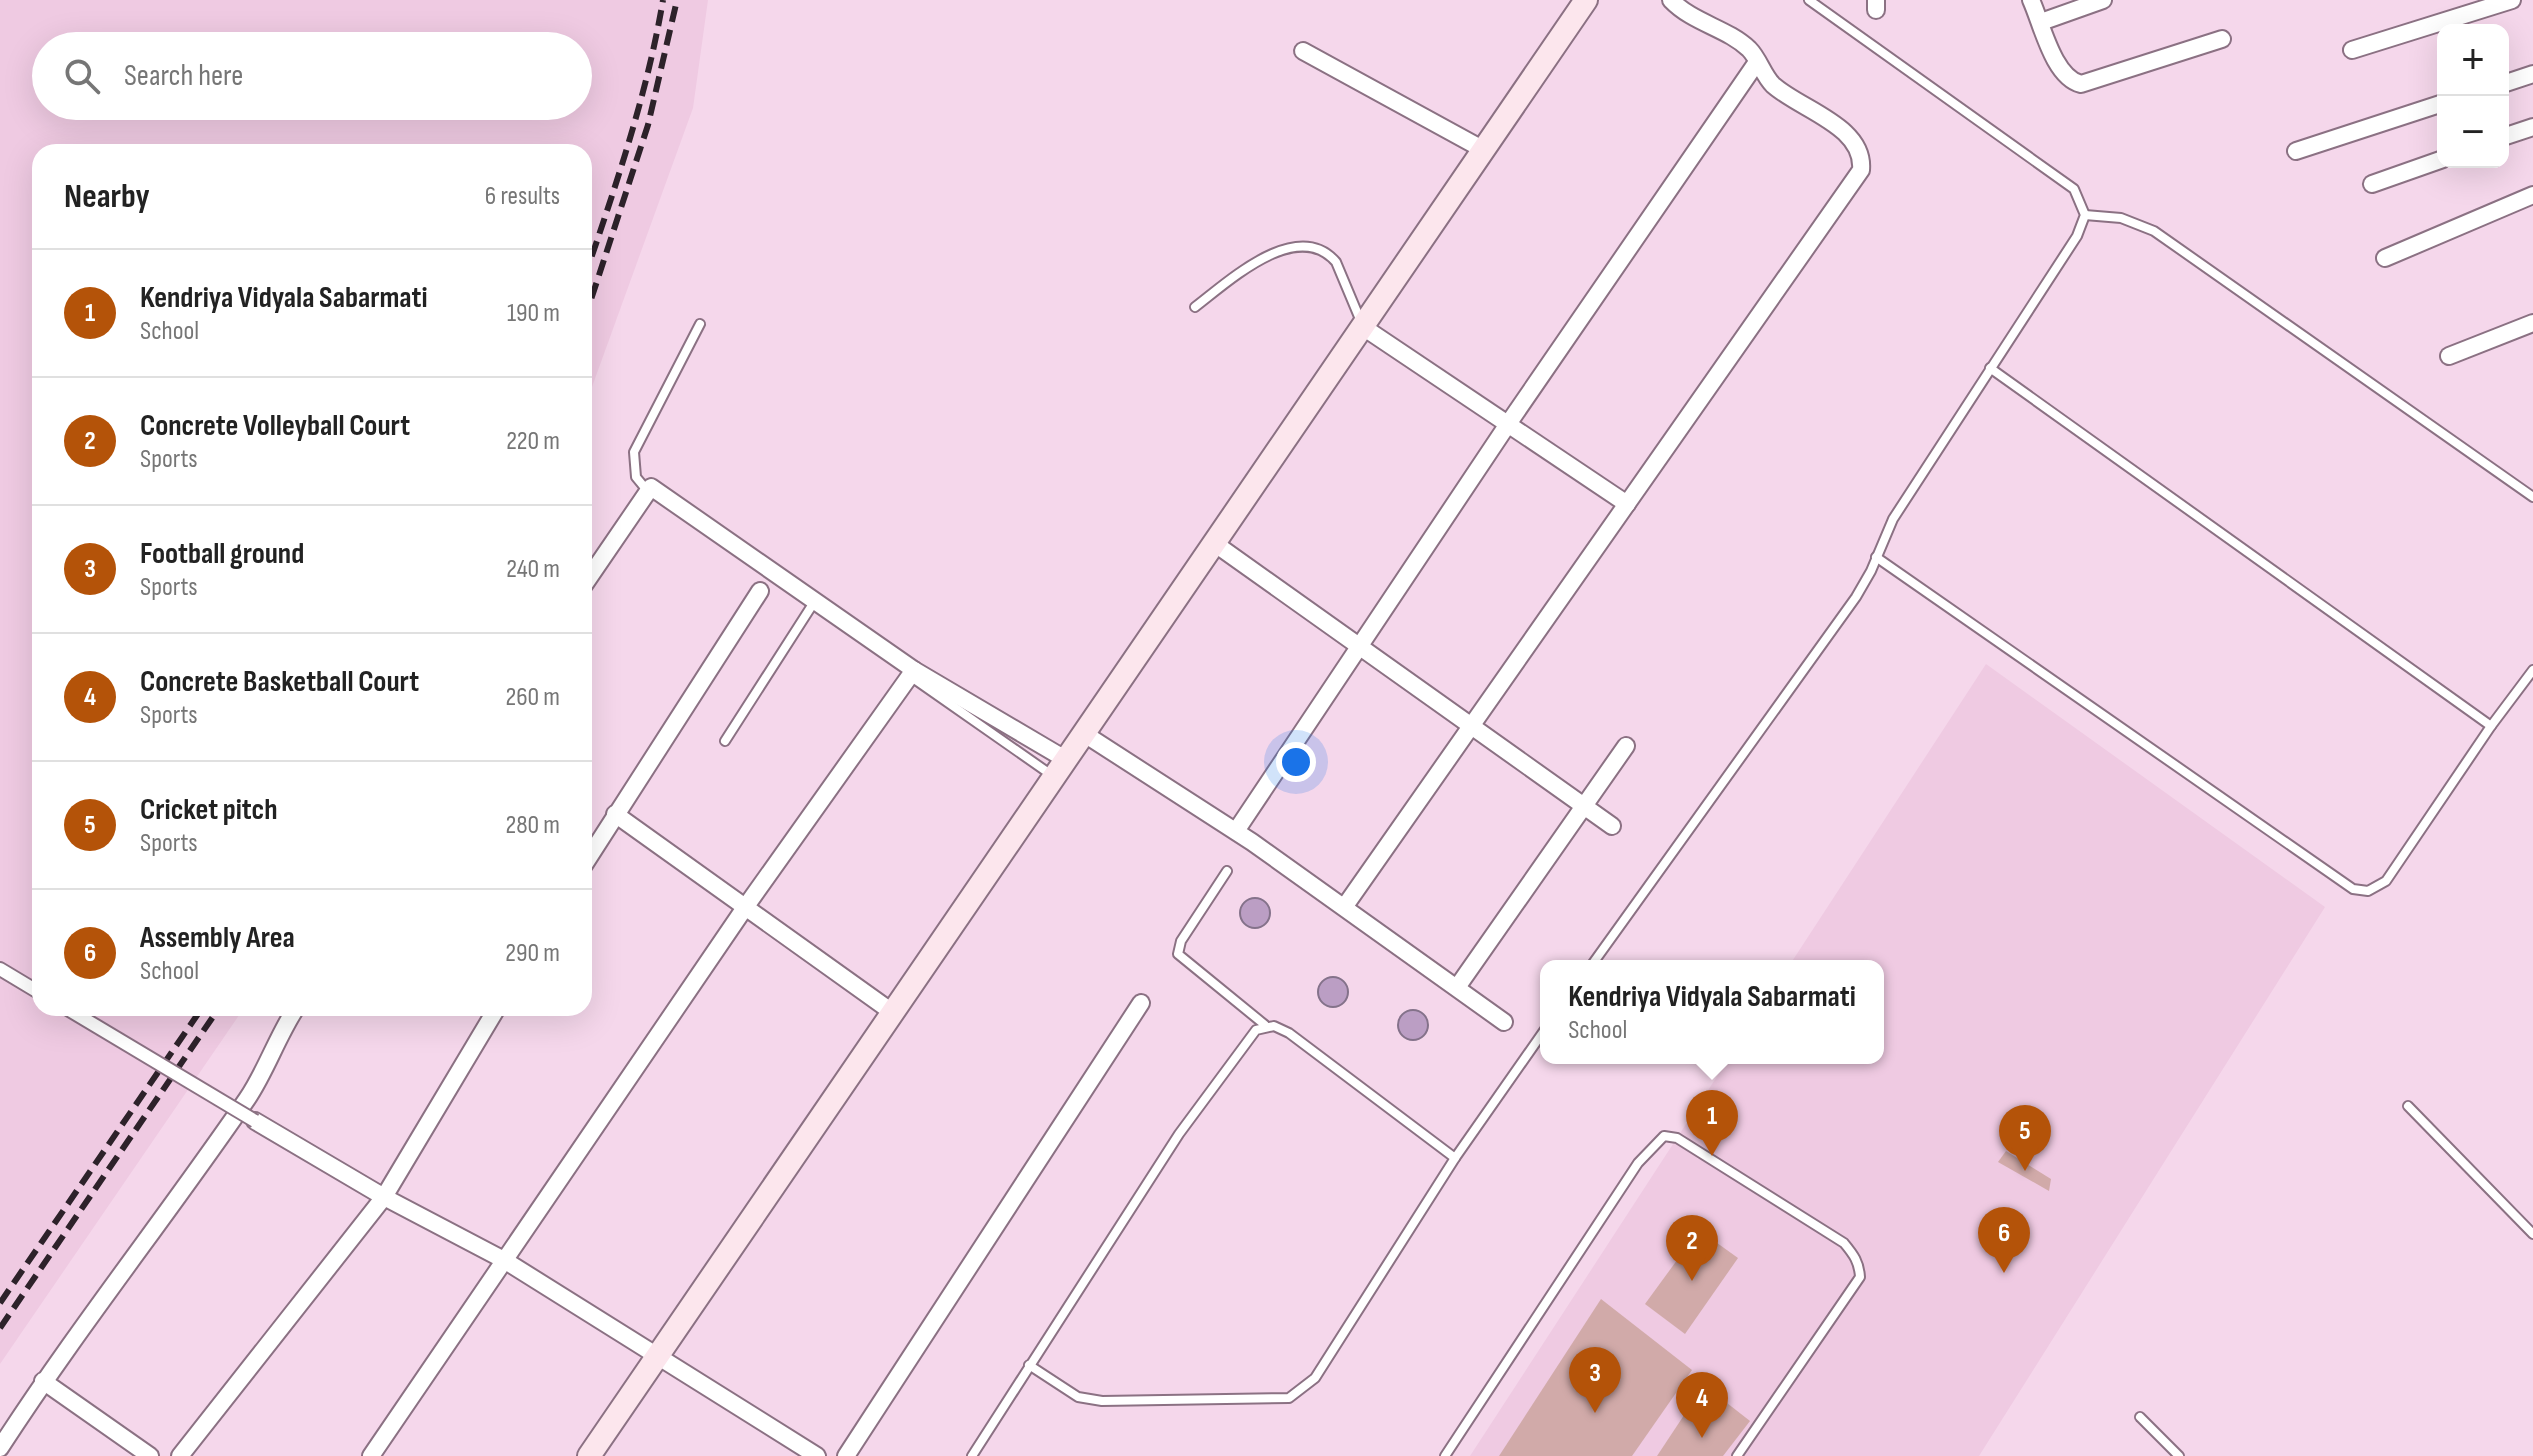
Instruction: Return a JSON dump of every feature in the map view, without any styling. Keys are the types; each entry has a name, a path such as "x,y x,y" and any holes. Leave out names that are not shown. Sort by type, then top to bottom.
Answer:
{"main road":[{"path":"589,1456 1586,0"}],"street":[{"path":"1345,906 1861,170 1862,157 1854,139 1777,88 1747,48 1695,20 1671,0"},
{"path":"2031,0 2062,71 2072,82 2081,84 2222,39"},
{"path":"2041,22 2103,0"},
{"path":"2352,50 2512,0"},
{"path":"1303,51 1484,150"},
{"path":"1236,831 1508,424 1757,62"},
{"path":"2509,82 2533,74"},
{"path":"2296,151 2437,105"},
{"path":"2509,135 2533,127"},
{"path":"2372,184 2437,161"},
{"path":"2385,258 2533,195"},
{"path":"2449,356 2533,323"},
{"path":"1363,327 1627,504"},
{"path":"592,574 651,487 774,570 912,673 1059,768"},
{"path":"1214,543 1612,826"},
{"path":"592,852 695,697 760,591"},
{"path":"371,1456 744,909 912,673"},
{"path":"1083,733 1236,831 1458,986 1504,1022"},
{"path":"1458,986 1626,746"},
{"path":"615,814 892,1012"},
{"path":"0,969 32,988"},
{"path":"846,1456 1141,1003"},
{"path":"79,1016 384,1197 504,1260 817,1456"},
{"path":"0,1448 43,1381 249,1096 279,1033 291,1016"},
{"path":"180,1456 384,1197 492,1016"},
{"path":"43,1381 150,1456"}],"lane":[{"path":"1595,960 1856,597 1893,519 2077,236 2085,215 2074,189 1809,0"},
{"path":"2085,215 2121,218 2154,231 2533,497"},
{"path":"1195,307 1267,255 1312,246 1329,254 1336,262 1363,327"},
{"path":"700,324 634,452 636,477 649,493 811,607 912,673"},
{"path":"1990,368 2491,726"},
{"path":"592,584 649,493"},
{"path":"1876,557 2353,889 2368,891 2386,881 2491,726 2533,670"},
{"path":"725,741 811,607"},
{"path":"1227,871 1181,941 1178,954 1265,1025 1289,1033 1455,1158"},
{"path":"972,1456 1179,1134 1248,1038 1265,1025"},
{"path":"1029,1365 1078,1397 1102,1401 1289,1398 1315,1378 1455,1158 1540,1037"},
{"path":"2408,1106 2533,1234"},
{"path":"1445,1456 1638,1163 1664,1136 1677,1138 1844,1243 1857,1259 1860,1277 1737,1456"},
{"path":"2140,1417 2179,1456"}],"shaded area":[{"path":"0,0 708,0 693,108 592,387 592,144 32,144 32,1016 239,1016 0,1364"},
{"path":"1986,664 2325,907 1979,1456 1470,1456 1725,1064 1884,1064 1884,960 1793,960"},
{"path":"2006,1151 2051,1179 2049,1191 1998,1162"},
{"path":"1699,1230 1738,1258 1685,1334 1645,1304"},
{"path":"1601,1299 1692,1370 1632,1456 1499,1456"},
{"path":"1704,1385 1750,1421 1723,1456 1657,1456"}],"building":[{"path":"1255,898 1261,899 1269,907 1269,919 1261,927 1255,928 1249,927 1241,919 1240,913 1241,907 1249,899"},
{"path":"1333,977 1339,978 1347,986 1347,998 1339,1006 1333,1007 1327,1006 1319,998 1318,992 1319,986 1327,978"},
{"path":"1413,1010 1419,1011 1427,1019 1427,1031 1419,1039 1413,1040 1407,1039 1399,1031 1398,1025 1399,1019 1407,1011"}],"railway":[{"path":"592,255 639,106 663,0"},
{"path":"592,296 648,125 677,0"},
{"path":"0,1303 197,1016"},
{"path":"0,1328 214,1016"}],"place":[{"name":"Kendriya Vidyala Sabarmati","path":"1712,1156"},
{"name":"Cricket pitch","path":"2025,1171"},
{"name":"Assembly Area","path":"2004,1273"},
{"name":"Concrete Volleyball Court","path":"1692,1281"},
{"name":"Football ground","path":"1595,1413"},
{"name":"Concrete Basketball Court","path":"1702,1438"}]}
